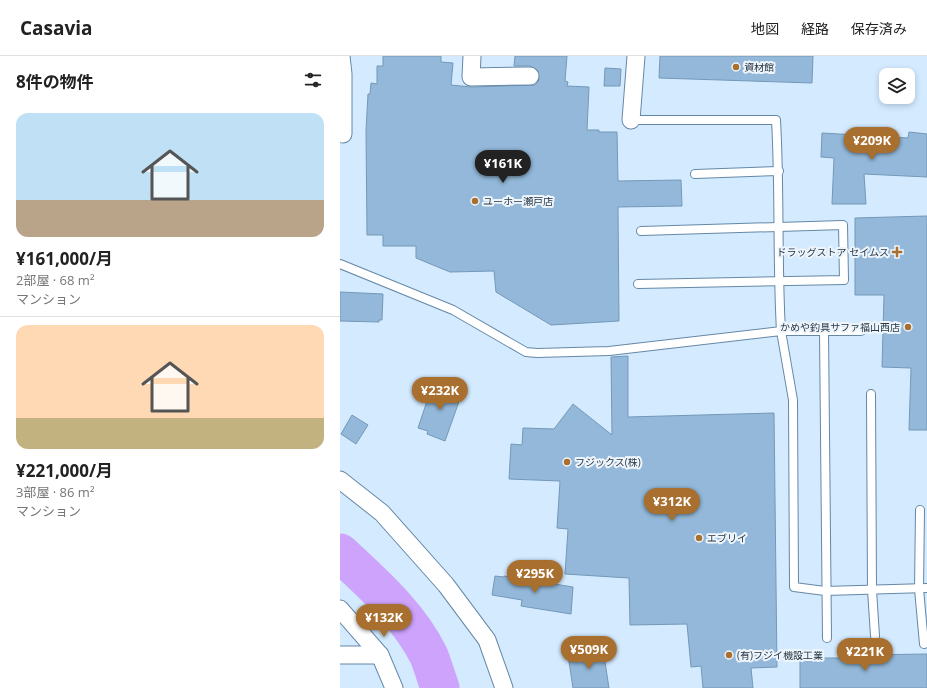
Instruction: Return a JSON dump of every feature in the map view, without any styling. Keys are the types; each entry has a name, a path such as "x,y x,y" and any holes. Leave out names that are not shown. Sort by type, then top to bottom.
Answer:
{"street":[{"path":"341,56 343,74 343,134"},
{"path":"472,56 471,77 530,76"},
{"path":"631,120 636,56"},
{"path":"340,480 382,513 446,586 487,640 504,688"},
{"path":"340,610 380,655 394,688"},
{"path":"340,655 380,655"}],"lane":[{"path":"631,120 776,120 779,171 778,280 781,331 793,400 794,587 825,591 923,588"},
{"path":"695,174 779,171"},
{"path":"638,284 778,280 844,280 843,225 642,231"},
{"path":"340,264 453,310 526,352 609,351 781,331 860,331"},
{"path":"824,332 825,591 827,638"},
{"path":"871,394 872,590 875,636"},
{"path":"920,510 924,644"}],"building":[{"path":"383,56 441,56 441,62 453,63 451,85 471,87 535,85 539,80 538,71 530,66 514,66 515,56 567,56 565,81 568,82 567,86 589,87 587,130 617,132 618,181 681,180 682,206 618,207 619,321 551,325 496,292 494,271 450,272 416,258 416,246 383,246 383,235 367,235 366,131 368,94 370,94 371,83 377,84 377,66 383,66"},
{"name":"資材館","path":"660,56 813,56 812,83 659,78"},
{"path":"605,68 621,69 620,86 604,86"},
{"path":"909,132 927,134 927,177 864,174 866,204 832,204 834,158 821,157 822,133 908,138"},
{"path":"927,216 927,430 909,430 911,368 882,367 884,295 855,295 855,218"},
{"path":"340,292 383,294 382,320 379,320 379,322 340,321"},
{"path":"628,356 628,417 774,413 777,667 751,668 753,688 703,688 701,666 691,667 687,624 630,625 629,578 565,574 568,529 557,528 560,481 509,479 511,444 522,445 523,428 554,429 573,404 612,435 611,357"},
{"path":"433,383 462,393 445,441 427,434 428,431 418,428"},
{"path":"352,415 368,425 356,444 341,434"},
{"path":"495,576 504,576 573,587 571,614 521,606 522,600 492,595"},
{"path":"603,649 609,688 573,688 568,655"},
{"path":"927,654 927,688 800,688 800,658 859,658 859,655"}],"waterway":[{"path":"340,553 389,601 411,627 429,656 440,688"}],"place":[{"name":"資材館","path":"736,67"},
{"name":"ユーホー瀬戸店","path":"475,201"},
{"name":"ドラッグストア セイムス","path":"897,252"},
{"name":"かめや釣具サファ福山西店","path":"908,327"},
{"name":"フジックス(株)","path":"567,462"},
{"name":"エブリイ","path":"699,538"},
{"name":"(有)フジイ機設工業","path":"729,655"}]}
